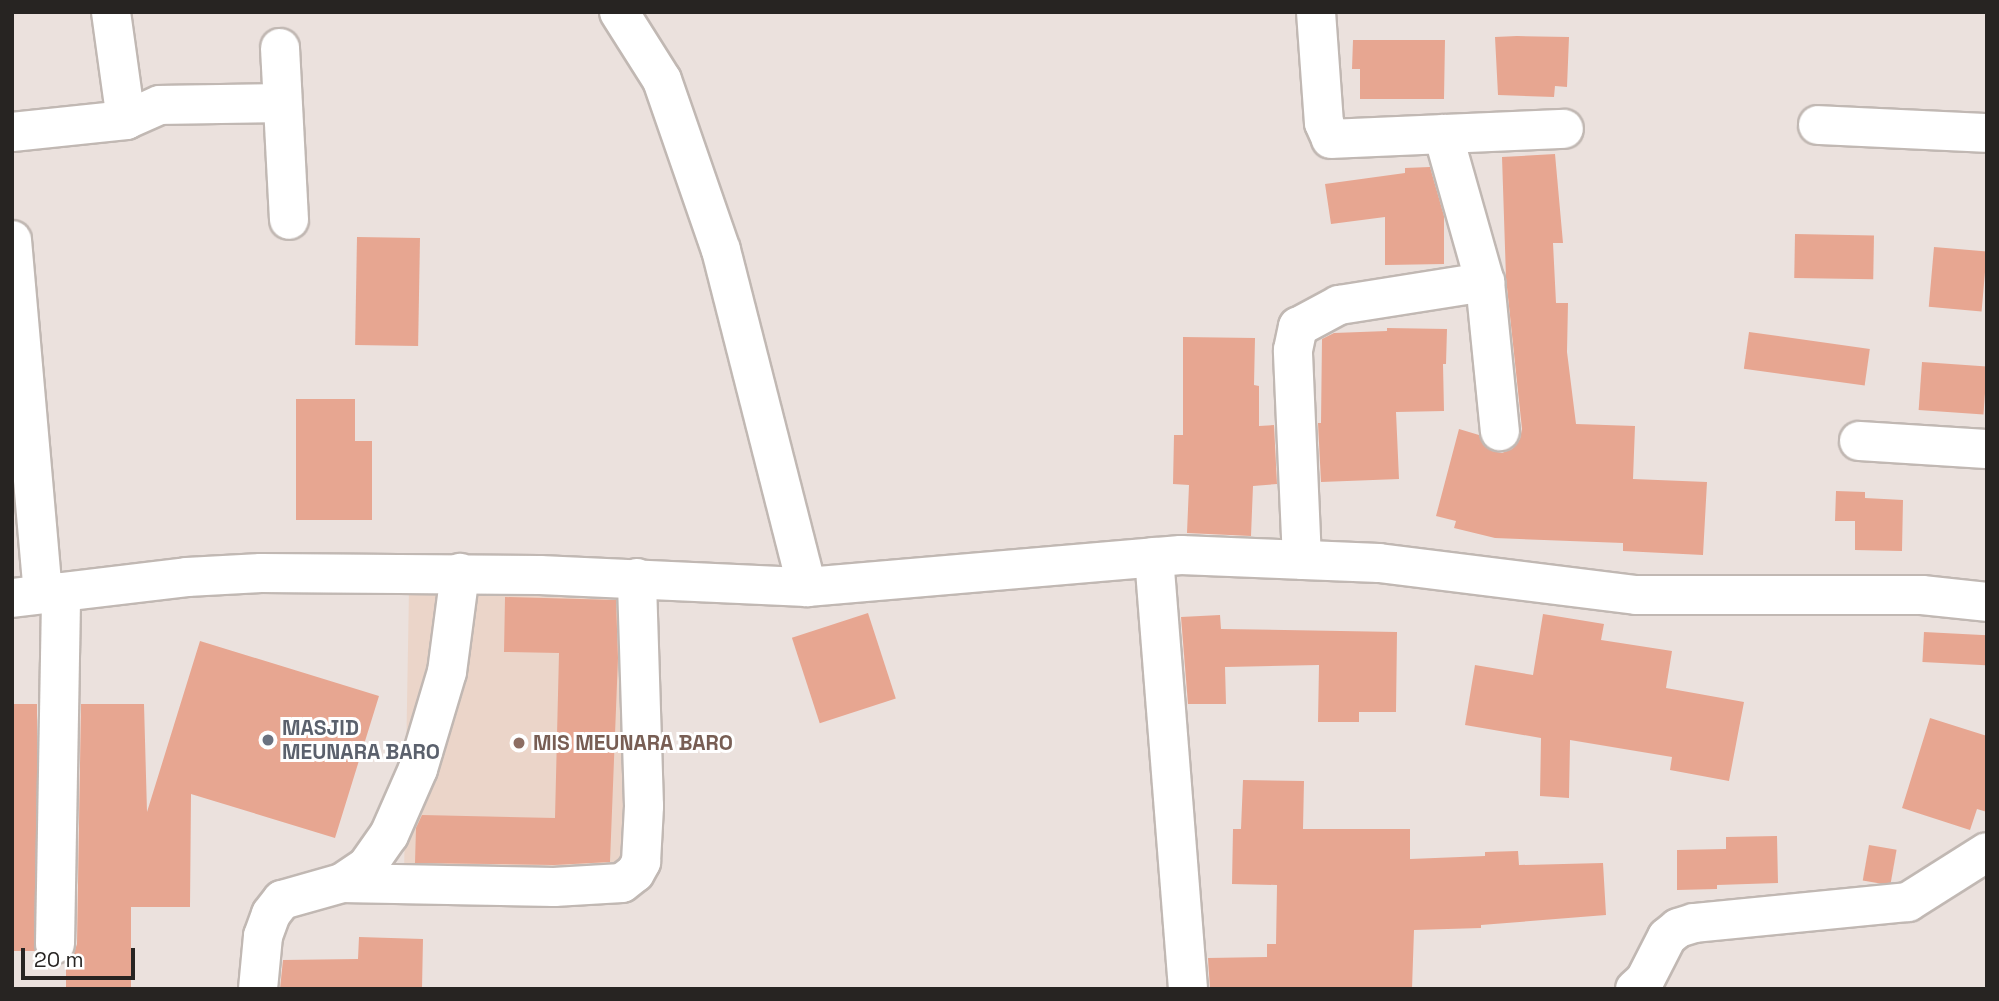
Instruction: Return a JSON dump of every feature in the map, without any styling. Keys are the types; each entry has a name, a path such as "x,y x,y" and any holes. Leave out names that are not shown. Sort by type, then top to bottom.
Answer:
{"street":[{"path":"111,12 126,120"},
{"path":"619,12 662,80 721,250 781,586"},
{"path":"1316,12 1324,123 1331,139 1564,129"},
{"path":"280,48 289,220"},
{"path":"12,132 126,120 160,105 281,103"},
{"path":"1818,125 1987,133"},
{"path":"1443,134 1485,282 1500,431"},
{"path":"12,240 39,595 55,944"},
{"path":"1302,560 1293,351 1298,327 1339,305 1485,282"},
{"path":"1858,441 1987,449"},
{"path":"39,595 187,577 261,573 460,573 637,578 781,586 1181,555 1379,563 1636,595 1922,595 1987,602"},
{"path":"1154,557 1188,989"},
{"path":"342,883 368,866 389,835 418,769 447,672 460,573"},
{"path":"258,989 263,936 271,914 282,900 342,883 554,887 622,883 635,873 641,862 644,806 637,578"},
{"path":"1635,989 1645,980 1667,937 1678,928 1693,923 1908,902 1987,852"}],"shaded area":[{"name":"MIS MEUNARA BARO","path":"409,590 632,594 627,899 404,895"}],"building":[{"path":"1495,37 1569,37 1567,87 1555,86 1554,97 1498,95"},
{"path":"1353,40 1445,40 1444,99 1360,99 1360,69 1352,69"},
{"path":"1555,154 1563,243 1553,243 1556,303 1568,303 1567,352 1576,424 1635,426 1633,479 1707,482 1703,555 1623,551 1623,543 1495,538 1454,528 1456,521 1436,516 1459,429 1479,435 1483,444 1492,451 1502,453 1512,449 1520,439 1522,429 1506,278 1502,157"},
{"path":"1430,167 1444,216 1444,264 1385,265 1385,217 1331,224 1325,184 1405,173 1405,168"},
{"path":"1795,234 1874,235 1873,279 1794,278"},
{"path":"357,237 420,238 418,346 355,345"},
{"path":"1934,247 1987,252 1982,311 1929,307"},
{"path":"1387,328 1447,329 1446,364 1443,364 1444,411 1396,412 1399,479 1321,482 1318,423 1321,423 1322,339 1334,333 1387,331"},
{"path":"1749,332 1870,349 1865,386 1744,369"},
{"path":"1183,337 1255,338 1254,385 1259,386 1259,426 1274,425 1277,484 1253,486 1251,536 1187,533 1189,485 1173,484 1174,435 1183,435"},
{"path":"1922,362 1987,367 1983,414 1919,410"},
{"path":"296,399 355,399 355,441 372,441 372,520 296,520"},
{"path":"1836,491 1865,492 1865,498 1903,500 1902,551 1855,550 1855,521 1835,521"},
{"path":"505,597 616,600 618,658 610,862 554,865 415,863 416,828 422,815 555,818 559,653 504,652"},
{"path":"868,613 896,699 820,723 792,638"},
{"path":"1543,614 1604,624 1601,640 1672,651 1666,688 1744,702 1729,781 1670,770 1672,757 1570,740 1569,798 1540,796 1541,738 1465,725 1475,665 1533,675"},
{"path":"1220,615 1221,629 1397,632 1396,712 1359,712 1359,722 1318,722 1319,665 1225,667 1226,704 1188,704 1181,617"},
{"path":"1924,632 1987,635 1985,665 1922,662"},
{"path":"200,641 379,696 335,838 191,794 190,907 131,907 131,987 66,987 66,963 73,956 77,944 81,704 144,704 147,812"},
{"path":"12,704 37,704 37,951 12,951"},
{"path":"1930,718 1987,736 1987,812 1977,809 1970,830 1902,808"},
{"path":"1243,780 1304,781 1303,829 1410,829 1410,859 1485,856 1485,852 1518,851 1519,865 1603,863 1606,915 1481,925 1481,928 1414,930 1412,989 1210,989 1208,958 1267,957 1267,944 1276,944 1277,885 1232,884 1233,829 1241,829"},
{"path":"1777,836 1778,883 1717,885 1717,889 1677,890 1677,850 1726,849 1726,837"},
{"path":"1869,845 1897,850 1890,885 1863,880"},
{"path":"359,937 423,939 422,989 280,989 283,960 358,959"}],"place":[{"name":"MASJID MEUNARA BARO","path":"268,740"},
{"name":"MIS MEUNARA BARO","path":"519,743"}]}
